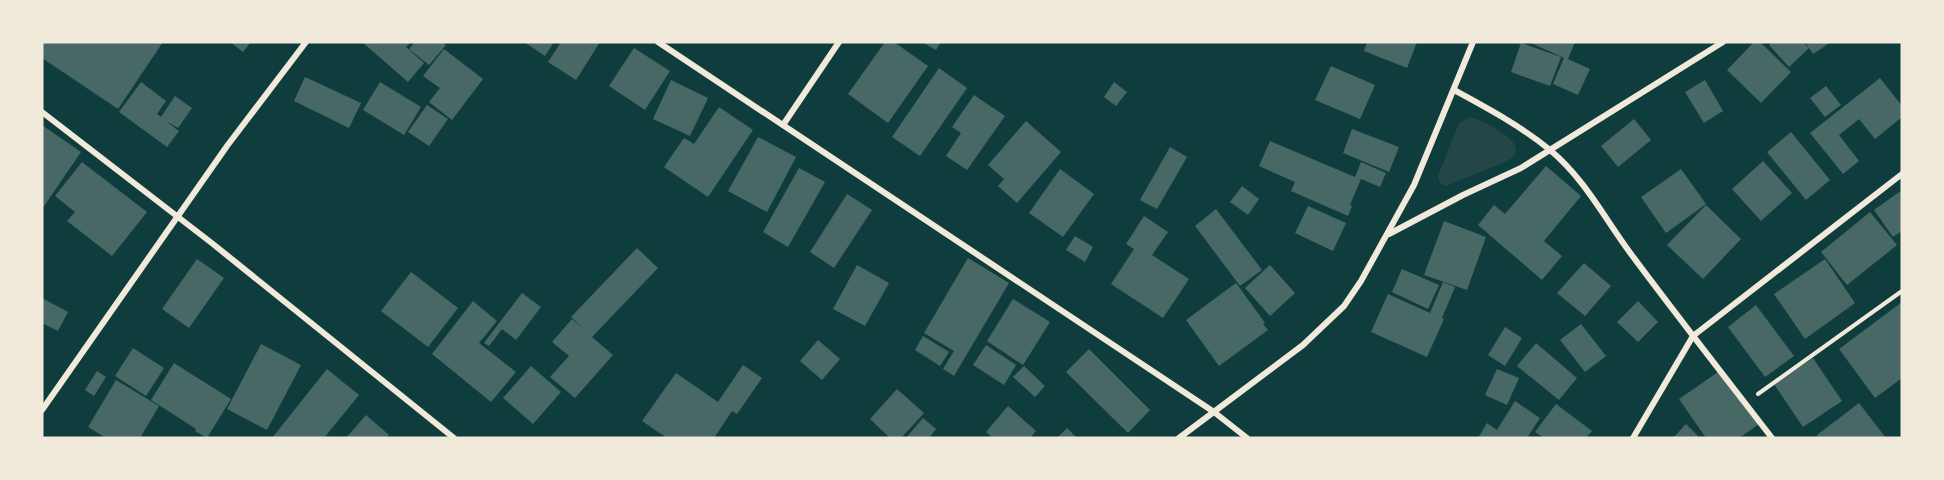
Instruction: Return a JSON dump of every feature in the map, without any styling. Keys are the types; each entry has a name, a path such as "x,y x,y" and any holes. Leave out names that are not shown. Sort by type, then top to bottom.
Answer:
{"street":[{"path":"42,410 227,146 306,42"},
{"path":"658,42 1214,412 1247,438"},
{"path":"783,125 839,42"},
{"path":"1179,438 1303,345 1344,306 1361,281 1414,185 1473,42"},
{"path":"1388,234 1551,151 1723,42"},
{"path":"1454,90 1497,114 1551,151 1578,178 1630,252 1772,438"},
{"path":"42,112 177,216 454,438"},
{"path":"1633,438 1693,336 1902,174"}],"path":[{"path":"1745,403 1902,291"}],"shaded area":[{"path":"1470,117 1482,121 1505,135 1515,145 1515,154 1507,161 1446,186 1440,183 1438,176 1459,123"}],"building":[{"path":"42,42 163,42 118,109 42,58"},
{"path":"230,42 251,42 243,52"},
{"path":"362,42 411,42 406,47 424,63 408,82"},
{"path":"415,42 442,42 446,45 429,65 409,49"},
{"path":"524,42 554,42 545,56"},
{"path":"561,42 600,42 576,80 548,62"},
{"path":"885,42 894,42 928,66 888,123 848,94"},
{"path":"922,42 941,42 936,50"},
{"path":"1367,42 1417,42 1407,68 1364,51"},
{"path":"1529,42 1575,42 1568,59 1590,69 1578,95 1553,84 1564,58"},
{"path":"1754,42 1760,42 1791,72 1761,103 1727,70"},
{"path":"1773,42 1803,42 1809,48 1789,67 1769,45"},
{"path":"1805,42 1831,42 1813,54"},
{"path":"1521,43 1561,57 1550,86 1511,72"},
{"path":"634,48 670,71 645,110 609,86"},
{"path":"444,49 483,79 452,120 429,102 440,88 423,76"},
{"path":"1331,66 1375,85 1360,119 1315,100"},
{"path":"939,68 967,88 920,156 892,137"},
{"path":"305,77 361,103 349,128 294,101"},
{"path":"1880,78 1902,106 1902,117 1875,139 1859,119 1839,135 1859,161 1843,174 1810,133"},
{"path":"671,80 708,98 690,136 653,119"},
{"path":"1705,80 1723,111 1704,123 1685,92"},
{"path":"141,82 166,101 157,114 161,117 175,96 192,108 178,128 166,121 179,131 167,147 119,112"},
{"path":"380,82 421,107 404,135 363,110"},
{"path":"1114,82 1127,92 1116,106 1104,97"},
{"path":"1826,86 1841,105 1825,117 1810,98"},
{"path":"974,95 1005,116 967,170 946,156 961,133 952,127"},
{"path":"427,105 448,119 429,146 408,132"},
{"path":"719,107 753,130 708,197 664,167 684,138 694,144"},
{"path":"1634,119 1651,140 1618,167 1601,146"},
{"path":"1026,121 1061,152 1017,203 998,186 1004,179 988,165"},
{"path":"42,125 81,152 42,209"},
{"path":"1352,129 1399,147 1389,172 1343,153"},
{"path":"1791,132 1830,180 1806,200 1767,152"},
{"path":"758,137 796,157 767,212 728,191"},
{"path":"1270,141 1355,177 1361,162 1386,173 1380,187 1361,179 1348,216 1291,191 1295,182 1259,166"},
{"path":"1170,147 1187,157 1157,209 1140,200"},
{"path":"1763,161 1792,193 1761,221 1732,189"},
{"path":"82,162 147,212 112,256 67,221 75,212 55,196"},
{"path":"1546,166 1581,196 1544,241 1562,256 1542,280 1478,225 1494,205 1505,214"},
{"path":"799,168 825,182 788,247 763,232"},
{"path":"1060,169 1094,194 1063,237 1029,213"},
{"path":"1681,169 1706,204 1666,233 1641,197"},
{"path":"1242,186 1259,199 1248,215 1230,202"},
{"path":"1902,190 1902,231 1893,237 1874,210"},
{"path":"847,194 872,210 834,268 810,252"},
{"path":"1706,205 1741,239 1703,279 1667,245"},
{"path":"1308,206 1346,223 1333,251 1295,233"},
{"path":"1216,209 1262,270 1240,286 1195,226"},
{"path":"1870,212 1897,245 1847,285 1821,252"},
{"path":"1144,216 1168,232 1152,255 1189,279 1163,318 1111,284 1134,249 1126,244"},
{"path":"1444,221 1486,237 1467,290 1424,275"},
{"path":"1075,236 1093,247 1085,262 1066,250"},
{"path":"637,248 658,268 592,337 613,355 575,398 550,377 569,356 552,342 572,319 585,330 571,317"},
{"path":"968,258 1009,283 954,376 943,369 954,351 924,333"},
{"path":"197,259 224,278 189,328 162,309"},
{"path":"1825,259 1855,303 1805,339 1774,294"},
{"path":"1584,263 1611,286 1585,316 1557,293"},
{"path":"857,265 889,283 865,326 833,309"},
{"path":"1270,265 1295,293 1270,316 1245,288"},
{"path":"1402,269 1439,285 1428,309 1392,292"},
{"path":"411,272 458,308 428,347 381,311"},
{"path":"1443,282 1455,287 1427,357 1371,332 1388,294 1430,313"},
{"path":"1236,283 1268,330 1219,366 1186,320"},
{"path":"522,293 541,307 516,340 502,329 489,346 484,343"},
{"path":"42,298 68,312 58,331 42,323"},
{"path":"1013,299 1050,322 1023,365 987,341"},
{"path":"473,301 497,321 479,343 516,372 491,402 432,354"},
{"path":"1638,301 1658,322 1638,342 1617,322"},
{"path":"1902,302 1902,378 1875,398 1839,349"},
{"path":"1756,305 1794,356 1765,377 1728,327"},
{"path":"1581,324 1606,356 1585,372 1560,340"},
{"path":"1505,327 1522,338 1505,366 1488,355"},
{"path":"923,336 949,352 940,366 915,350"},
{"path":"818,340 840,359 822,380 800,361"},
{"path":"1536,343 1577,378 1559,400 1517,366"},
{"path":"261,344 301,365 267,430 227,409"},
{"path":"986,345 1016,365 1004,385 973,365"},
{"path":"133,348 164,368 146,396 115,376"},
{"path":"1089,349 1150,410 1128,433 1066,372"},
{"path":"1813,358 1842,401 1803,427 1774,384"},
{"path":"174,363 231,399 207,438 151,400"},
{"path":"743,365 762,378 737,414 732,411 714,438 667,438 642,421 676,373 718,402"},
{"path":"531,366 561,392 533,424 503,398"},
{"path":"1024,366 1045,386 1035,397 1013,377"},
{"path":"327,369 359,395 324,438 272,438"},
{"path":"1497,369 1519,378 1507,405 1485,395"},
{"path":"1721,370 1759,424 1739,438 1706,438 1679,399"},
{"path":"97,371 106,377 94,396 85,390"},
{"path":"116,380 159,406 140,438 106,438 88,427"},
{"path":"897,389 924,413 901,438 890,438 870,419"},
{"path":"1515,401 1540,418 1527,438 1478,438 1487,423 1497,430"},
{"path":"1859,403 1886,438 1819,438 1817,435"},
{"path":"1556,404 1592,431 1586,438 1544,438 1535,432"},
{"path":"1008,406 1036,431 1030,438 993,438 986,432"},
{"path":"366,415 389,435 386,438 346,438"},
{"path":"923,418 936,429 929,438 906,438"},
{"path":"1686,424 1700,438 1673,438"},
{"path":"1067,428 1077,438 1057,438"}]}
